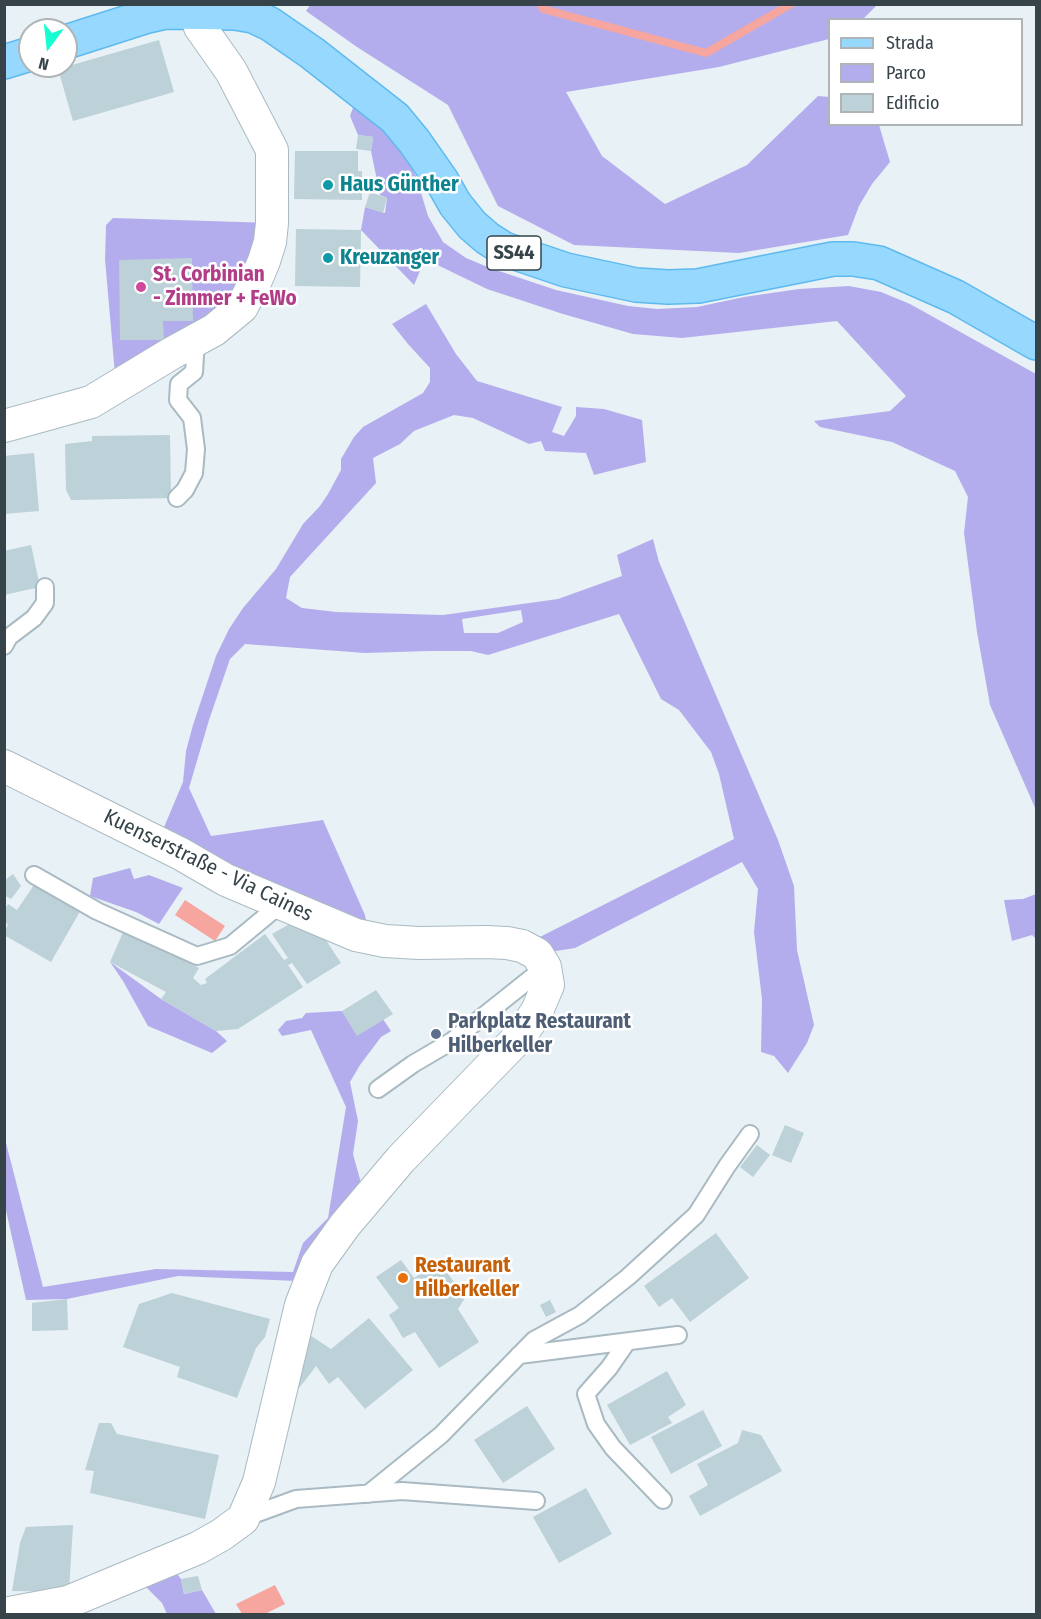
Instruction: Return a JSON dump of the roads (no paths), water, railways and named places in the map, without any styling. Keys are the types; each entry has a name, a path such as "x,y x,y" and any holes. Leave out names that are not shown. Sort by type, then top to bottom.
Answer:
{"main road":[{"name":"SS44","path":"78,38 166,12 235,13 253,16 270,24 348,80 395,118 442,181 460,211 487,238 504,249 566,270 636,285 668,287 698,286 833,259 879,263 956,297 1036,343"}],"street":[{"path":"4,426 91,402 214,330 242,307 256,280 270,242 272,150 231,71 200,27 195,13"},
{"name":"Kuenserstraße - Via Caines","path":"4,766 181,854 226,880 356,935 386,941 419,943 507,943 522,946 537,954 545,967"},
{"path":"4,1614 57,1604 72,1607 198,1548 243,1519 259,1482 301,1305 317,1264 345,1225 401,1159 521,1035 544,999 548,985 545,967"}],"lane":[{"path":"177,498 185,490 194,473 196,449 192,418 178,400 179,384 194,372 196,340"},
{"path":"4,646 9,637 34,618 45,603 45,587"},
{"path":"34,875 96,911 197,956 230,946 282,903"},
{"path":"378,1089 413,1064 452,1041 545,967"},
{"path":"368,1494 441,1435 534,1340 580,1315 628,1277 696,1215 750,1134"},
{"path":"519,1355 678,1335"},
{"path":"627,1341 609,1368 586,1394 596,1424 614,1448 663,1500"},
{"path":"243,1519 296,1499 402,1491 536,1501"}],"waterway":[{"path":"541,4 543,9 706,53 791,4"}],"place":[{"name":"Haus Günther","path":"328,185"},
{"name":"Kreuzanger","path":"328,258"},
{"name":"St. Corbinian - Zimmer + FeWo","path":"141,287"},
{"name":"Parkplatz Restaurant Hilberkeller","path":"436,1034"},
{"name":"Restaurant Hilberkeller","path":"403,1278"}]}
